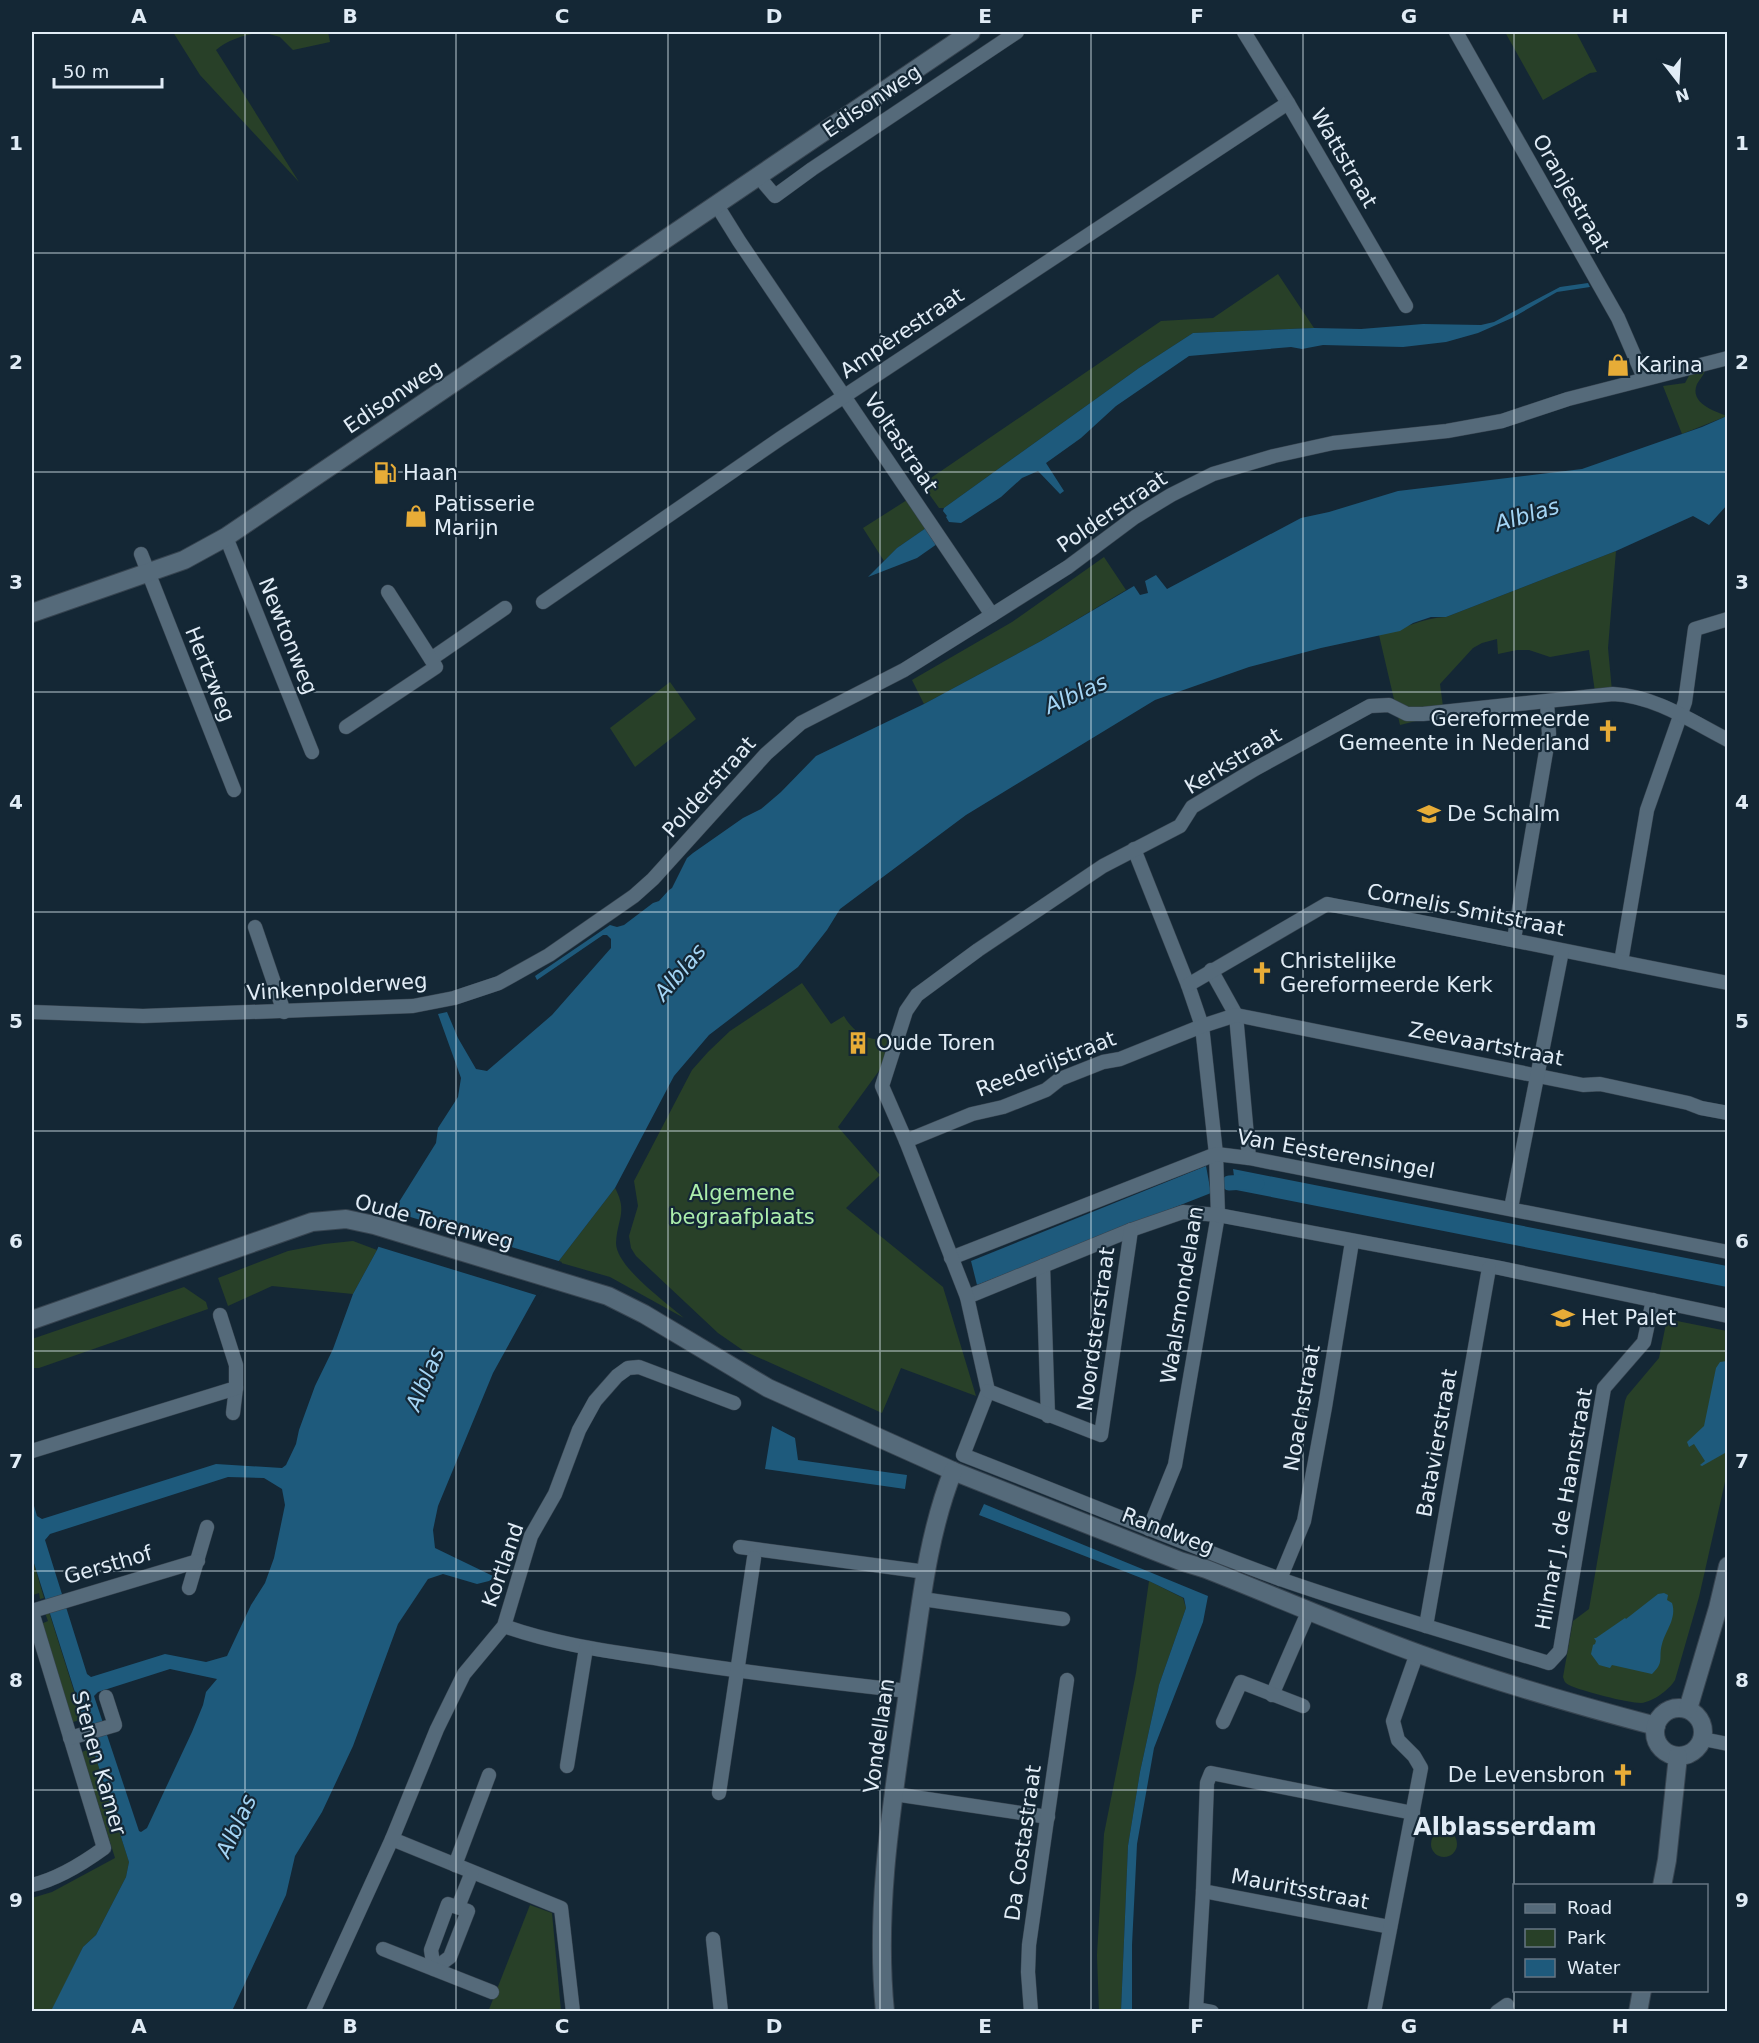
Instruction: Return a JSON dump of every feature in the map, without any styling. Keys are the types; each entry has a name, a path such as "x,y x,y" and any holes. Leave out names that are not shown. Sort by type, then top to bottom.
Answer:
{"street":[{"name":"Edisonweg","path":"32,613 184,560 226,537 971,32"},
{"name":"Edisonweg","path":"758,176 775,196 821,162 1017,32"},
{"name":"Wattstraat","path":"1244,32 1406,306"},
{"name":"Oranjestraat","path":"1456,32 1618,318 1644,378"},
{"name":"Ampèrestraat","path":"543,602 845,396 1288,103"},
{"name":"Voltastraat","path":"716,204 992,615"},
{"name":"Polderstraat","path":"673,858 766,754 801,723 904,670 1068,567 1135,517 1171,495 1213,474 1274,456 1333,443 1447,431 1502,421 1568,399 1728,358"},
{"name":"Newtonweg","path":"226,537 312,752"},
{"name":"Hertzweg","path":"141,555 234,789"},
{"path":"346,726 436,667 388,592"},
{"path":"431,659 505,608"},
{"path":"1621,962 1647,810 1685,702 1695,629 1728,619"},
{"name":"Kerkstraat","path":"988,1391 968,1297 882,1086 906,1011 917,994 1103,866 1180,826 1192,807 1255,769 1370,706 1389,705 1407,714 1423,714 1613,694 1630,695 1658,704 1728,740"},
{"path":"1514,939 1549,734 1547,702"},
{"name":"Waalsmondelaan","path":"1134,849 1202,1026 1215,1154 1218,1215 1175,1465 1149,1529"},
{"name":"Vinkenpolderweg","path":"32,1012 117,1017 281,1003 413,1006 454,998 499,982 549,955 634,896 673,858"},
{"name":"Cornelis Smitstraat","path":"1188,985 1327,904 1514,939 1562,951 1728,983"},
{"path":"255,927 281,1003"},
{"path":"1511,1208 1562,951"},
{"path":"1211,970 1236,1015 1249,1158"},
{"path":"1202,1026 1236,1015"},
{"name":"Zeevaartstraat","path":"1236,1015 1583,1085 1600,1084 1728,1113"},
{"name":"Reederijstraat","path":"906,1141 972,1114 1003,1107 1046,1090 1071,1074 1103,1062 1120,1059 1202,1026"},
{"name":"Van Eesterensingel","path":"951,1258 1215,1154 1249,1158 1511,1208 1728,1252"},
{"path":"968,1297 1131,1230 1183,1212 1218,1215 1728,1316"},
{"name":"Oude Torenweg","path":"32,1320 312,1222 346,1219 374,1225 608,1296 682,1336"},
{"name":"Noordsterstraat","path":"1048,1416 1101,1435 1131,1230"},
{"name":"Noachstraat","path":"1281,1579 1304,1521 1352,1242"},
{"path":"988,1391 1048,1416 1043,1266"},
{"name":"Batavierstraat","path":"1426,1626 1489,1268"},
{"name":"Hilmar J. de Haanstraat","path":"1549,1663 1560,1651 1604,1388 1644,1342 1653,1300"},
{"path":"220,1315 236,1365 233,1413"},
{"name":"Randweg","path":"682,1336 768,1388 953,1471 1417,1653 1585,1708 1656,1726"},
{"name":"Kortland","path":"313,2012 392,1839 437,1729 464,1674 504,1626 531,1536 555,1494 579,1430 596,1401 617,1376 628,1368 639,1367 734,1403"},
{"path":"32,1451 236,1388"},
{"name":"Randweg","path":"988,1391 963,1455 1281,1579 1549,1663"},
{"name":"Vondellaan","path":"885,2012 881,1950 884,1870 926,1572 940,1502 953,1471"},
{"path":"189,1588 207,1527"},
{"path":"740,1547 926,1572"},
{"path":"719,1793 754,1558"},
{"name":"Gersthof","path":"35,1610 198,1561"},
{"path":"1688,1709 1728,1566"},
{"path":"922,1599 1063,1619"},
{"name":"Stenen Kamer","path":"32,1885 75,1868 104,1848 74,1737 35,1610"},
{"path":"1272,1695 1309,1610"},
{"path":"504,1626 586,1648 737,1671 908,1692"},
{"path":"567,1766 586,1648"},
{"path":"1374,2012 1421,1767 1414,1756 1398,1740 1393,1720 1417,1653"},
{"name":"Da Costastraat","path":"1030,2012 1029,1945 1067,1680"},
{"path":"1223,1722 1241,1683 1303,1706"},
{"path":"74,1737 115,1725 106,1697"},
{"path":"1681,1707 1688,1709 1701,1721 1704,1730 1702,1739 1693,1752 1678,1756 1670,1754 1660,1746 1655,1735 1656,1726 1661,1716 1670,1709 1681,1707"},
{"path":"1702,1739 1728,1744"},
{"path":"1662,1884 1678,1756"},
{"path":"1212,2012 1196,2009 1207,1783 1211,1773 1413,1813"},
{"path":"455,1865 489,1775"},
{"path":"894,1794 1048,1817"},
{"path":"392,1839 561,1908 573,2012"},
{"path":"458,1907 472,1872"},
{"name":"Mauritsstraat","path":"1203,1891 1389,1927"},
{"path":"448,1904 468,1911 450,1957 434,1969 431,1950 448,1904"},
{"path":"713,1939 721,2012"},
{"path":"383,1949 492,1992"},
{"path":"1638,2012 1642,1992"}],"green space":[{"path":"173,32 261,32 237,38 216,50 299,182 200,75"},
{"path":"262,32 328,32 330,42 293,50 280,37"},
{"path":"1505,32 1576,32 1597,72 1590,73 1543,100"},
{"path":"1278,274 1314,328 1193,333 1139,368 944,508 939,508 922,484 1161,321 1213,318"},
{"path":"1705,371 1697,384 1696,396 1704,405 1727,416 1682,434 1663,386 1685,383 1690,374"},
{"path":"907,500 926,528 897,548 884,561 863,528"},
{"path":"1616,551 1608,648 1612,691 1595,692 1589,650 1550,657 1529,650 1498,654 1497,639 1473,648 1440,684 1444,714 1400,725 1379,635 1446,617"},
{"path":"1104,557 1126,590 1041,641 924,704 912,680 1012,622"},
{"path":"670,682 696,719 635,767 610,728"},
{"name":"Algemene begraafplaats","path":"802,983 831,1024 844,1016 860,1034 877,1039 896,1030 884,1064 838,1127 880,1175 846,1208 943,1287 976,1396 901,1368 882,1413 744,1351 718,1333 636,1256 631,1248 629,1236 638,1206 634,1181 692,1070 730,1031"},
{"path":"615,1188 621,1203 616,1243 618,1252 624,1263 644,1284 684,1318 610,1277 558,1262"},
{"path":"353,1241 377,1250 353,1294 272,1286 228,1306 218,1278 288,1251"},
{"path":"184,1287 206,1302 208,1309 39,1368 32,1368 32,1339"},
{"path":"1667,1319 1727,1331 1727,1473 1699,1597 1675,1680 1661,1694 1641,1703 1583,1690 1567,1684 1563,1677 1573,1621 1589,1609 1625,1401 1659,1358"},
{"path":"32,1557 44,1598 40,1599 39,1593 33,1595 32,1591"},
{"path":"1149,1581 1183,1598 1186,1608 1159,1685 1140,1772 1128,1846 1121,2011 1099,2012 1097,1955 1104,1834 1136,1673"},
{"path":"49,1612 85,1726 82,1727 80,1720 73,1722 41,1624 48,1621 45,1613"},
{"path":"90,1739 129,1862 126,1877 96,1935 83,1947 53,2009 32,2012 32,1898 52,1892 115,1858 82,1752 89,1749 87,1741"},
{"path":"1444,1831 1453,1835 1457,1844 1453,1853 1444,1857 1435,1853 1431,1844 1435,1835"},
{"path":"530,1905 552,1913 561,2011 488,2012"}],"water":[{"path":"1588,283 1590,287 1557,292 1512,318 1478,333 1446,342 1403,347 1323,345 1302,349 1291,347 1189,356 1116,406 1081,438 1046,463 1064,491 1060,494 1038,471 1022,478 1001,497 961,523 949,522 943,511 944,508 1139,368 1193,333 1314,328 1361,329 1423,324 1481,325 1494,322 1560,287"},
{"name":"Alblas","path":"1727,416 1727,505 1709,525 1693,516 1616,551 1446,617 1431,617 1413,623 1400,631 1249,667 1155,700 966,815 840,909 798,967 709,1035 674,1076 615,1188 558,1262 535,1297 493,1373 438,1506 433,1530 435,1548 495,1577 477,1584 443,1574 428,1579 398,1624 353,1746 322,1812 295,1856 286,1895 232,2011 51,2011 83,1947 96,1935 126,1877 129,1862 32,1557 32,1499 37,1516 42,1519 216,1464 282,1468 286,1465 296,1444 315,1386 333,1349 353,1294 377,1250 394,1210 436,1143 438,1128 458,1097 461,1078 438,1014 447,1012 458,1038 476,1069 487,1071 552,1015 611,948 611,939 603,935 537,980 535,976 610,925 617,927 624,925 659,901 672,888 687,858 743,818 761,809 816,756 924,704 1041,641 1134,586 1140,595 1148,593 1145,581 1156,575 1167,589 1301,518 1398,491 1582,469","holes":["228,1477 264,1478 282,1489 285,1505 274,1558 265,1583 251,1605 227,1656 206,1662 165,1654 91,1677 87,1674 45,1540 50,1534","170,1669 217,1679 206,1692 192,1732 147,1828 141,1832 94,1696 98,1692"]},
{"path":"926,528 937,544 917,558 868,577 897,548"},
{"path":"1206,1166 1211,1193 977,1285 971,1261"},
{"path":"1233,1169 1727,1266 1727,1287 1236,1190"},
{"path":"1727,1361 1728,1442 1725,1453 1702,1466 1700,1465 1705,1461 1694,1444 1689,1447 1687,1442 1704,1426 1716,1368 1720,1362"},
{"path":"772,1426 795,1438 798,1460 907,1475 905,1489 765,1469"},
{"path":"984,1504 1208,1596 1203,1622 1154,1748 1137,1844 1132,1945 1132,2011 1121,2011 1128,1846 1140,1772 1159,1685 1186,1608 1184,1598 1149,1581 979,1515"},
{"path":"1658,1594 1668,1595 1667,1600 1672,1603 1673,1614 1662,1644 1660,1663 1656,1670 1652,1674 1612,1665 1610,1668 1599,1665 1591,1654 1596,1641 1594,1638 1626,1619"}],"pier":[{"path":"390,1211 562,1262 539,1296 376,1246"}],"waterway":[{"path":"1229,1183 1257,1184"}],"place":[{"name":"Karina","path":"1618,365"},
{"name":"Haan","path":"385,473"},
{"name":"Patisserie Marijn","path":"416,516"},
{"name":"Gereformeerde Gemeente in Nederland","path":"1608,731"},
{"name":"De Schalm","path":"1429,814"},
{"name":"Christelijke Gereformeerde Kerk","path":"1262,973"},
{"name":"Oude Toren","path":"858,1043"},
{"name":"Het Palet","path":"1563,1318"},
{"name":"De Levensbron","path":"1623,1775"}],"district":[{"name":"Alblasserdam","path":"1505,1827"}]}
